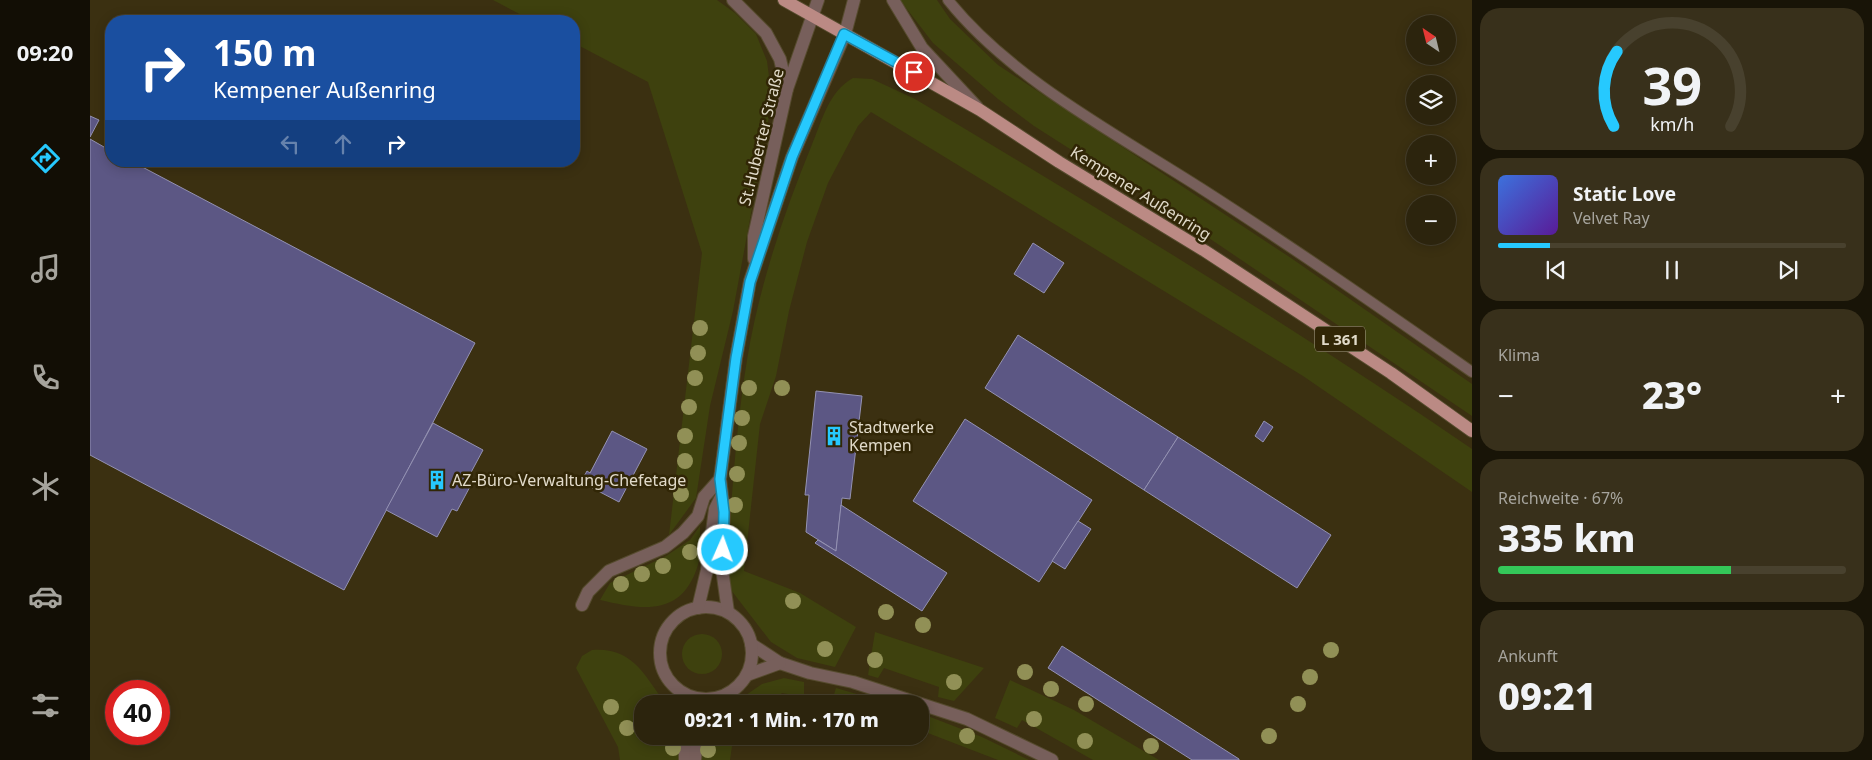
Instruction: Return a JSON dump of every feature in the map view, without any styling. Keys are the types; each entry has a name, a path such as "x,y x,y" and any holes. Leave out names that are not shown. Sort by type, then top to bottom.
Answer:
{"main road":[{"name":"Kempener Außenring","path":"784,0 980,110 1059,162 1221,262 1391,373 1472,431"}],"street":[{"path":"733,0 766,33 780,59 787,89"},
{"name":"St.Huberter Straße","path":"754,269 754,236 787,89 818,0"},
{"name":"St.Huberter Straße","path":"728,612 722,569 724,512 720,479 736,358 754,269 792,157 844,34 854,0"},
{"path":"893,0 922,48 980,110"},
{"path":"582,605 588,592 609,571 665,548 682,533 698,516 704,497 720,479"},
{"name":"St.Huberter Straße","path":"698,608 715,509 721,498"},
{"path":"692,695 679,690 670,681 663,669 661,645 671,623 684,613 698,608 713,608 728,612 738,620 746,631 751,644 752,660 747,675 739,686 726,695"},
{"path":"751,644 780,663 810,673 852,682 967,719 1052,760"},
{"path":"747,675 780,663"},
{"path":"679,690 680,695"},
{"path":"685,745 685,760"},
{"path":"695,760 696,745"}],"lane":[{"path":"948,0 964,21 1036,83 1303,254 1472,372"}],"shaded area":[{"path":"493,0 717,0 735,13 756,34 767,61 772,100 733,311 710,406 696,498 669,535 702,253 648,82 580,46 580,15 522,15"},
{"path":"900,0 937,0 950,19 998,65 1291,258 1472,384 1472,416 1200,232 1034,126 998,99 933,43"},
{"path":"853,78 872,79 915,99 1266,313 1404,403 1472,449 1472,492 1303,376 871,112 858,126 828,183 807,242 789,311 776,376 760,424 744,571 800,593 856,627 835,667 797,658 771,642 731,590 727,563 743,385 758,305 791,199 827,108 837,91"},
{"path":"700,526 698,565 691,582 682,594 671,602 659,606 646,607 616,604 600,600 610,583 666,556 690,540"},
{"path":"875,632 984,668 954,701 938,697 939,687 884,668 878,678 868,675"},
{"path":"702,634 716,640 722,654 716,668 702,674 688,668 682,654 688,640"},
{"path":"592,650 606,650 628,658 636,665 659,695 634,695 634,745 678,745 678,760 620,760 618,747 576,668 582,656"},
{"path":"784,678 804,682 804,695 782,693 780,695 746,695 762,684"},
{"path":"1010,680 1074,710 1159,760 1093,760 1022,720 1017,728 995,718"},
{"path":"836,688 860,695 834,695"},
{"path":"929,716 982,737 1029,760 998,760 929,733"},
{"path":"704,745 732,745 730,760 701,760"}],"building":[{"path":"90,116 99,120 90,137"},
{"path":"90,139 105,148 105,167 142,167 475,343 344,590 90,455"},
{"path":"1033,243 1064,263 1044,293 1014,274"},
{"path":"1018,335 1178,437 1144,490 985,388"},
{"name":"Stadtwerke Kempen","path":"816,391 862,396 850,499 842,498 836,551 806,532 809,495 805,495"},
{"path":"965,419 1092,500 1039,582 913,501"},
{"path":"1264,421 1273,427 1263,442 1255,436"},
{"name":"AZ-Büro-Verwaltung-Chefetage","path":"433,423 483,450 468,478 473,481 457,511 452,509 437,537 386,510"},
{"path":"612,431 647,449 619,502 581,482 587,471 590,473"},
{"path":"1178,437 1331,535 1297,588 1144,490"},
{"path":"841,505 947,573 922,611 815,543 818,540 836,551"},
{"path":"1078,521 1091,529 1065,569 1052,561"},
{"path":"1062,646 1239,760 1192,760 1048,668"}],"place":[{"name":"Stadtwerke Kempen","path":"834,436"},
{"name":"AZ-Büro-Verwaltung-Chefetage","path":"437,480"}],"route":[{"path":"723,550 724,512 720,479 736,358 750,282 792,157 844,34 914,72"}]}
